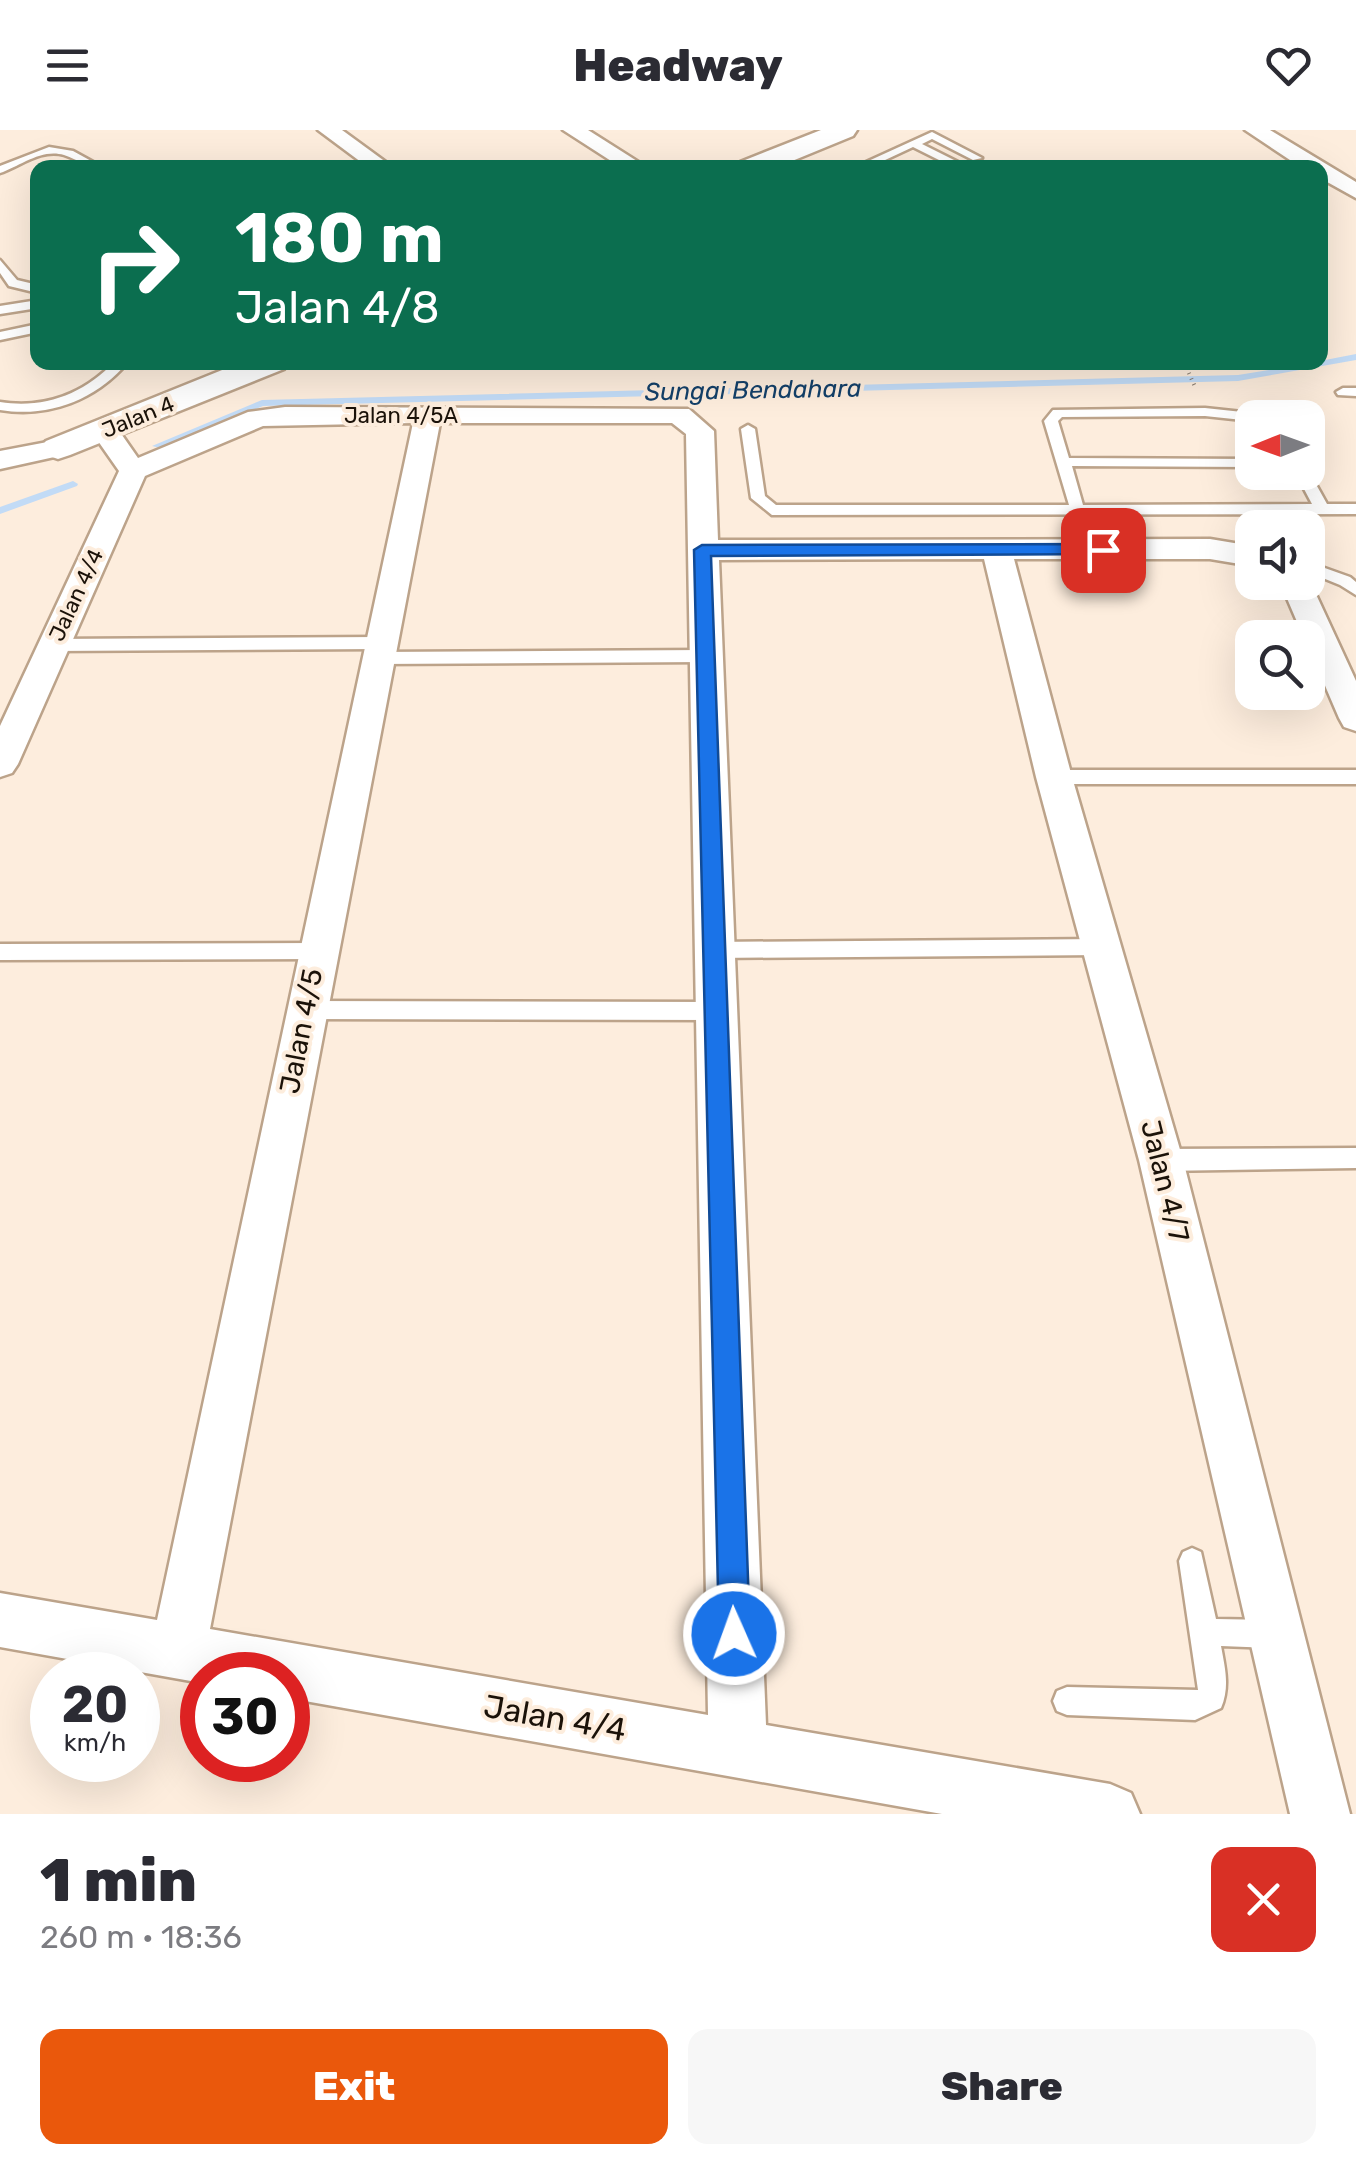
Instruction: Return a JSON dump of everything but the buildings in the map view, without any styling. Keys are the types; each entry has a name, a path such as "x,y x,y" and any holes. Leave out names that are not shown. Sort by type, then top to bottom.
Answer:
{"street":[{"path":"328,130 372,160"},
{"path":"572,130 624,160"},
{"path":"1261,134 1302,130"},
{"path":"768,160 832,132"},
{"path":"1261,134 1305,160"},
{"path":"1328,173 1356,190"},
{"name":"Jalan 4","path":"0,460 58,448 253,370"},
{"name":"Jalan 4/5","path":"179,1648 428,415"},
{"name":"Jalan 4/5A","path":"133,471 258,418 679,415 695,424 702,438 702,550"},
{"path":"104,431 133,471"},
{"name":"Jalan 4/4","path":"0,764 133,471"},
{"path":"738,1751 702,550 1210,548 1235,553"},
{"name":"Jalan 4/7","path":"997,551 1054,777 1161,1160 1320,1814"},
{"path":"1303,600 1356,718"},
{"name":"Jalan 4/4","path":"0,1620 179,1648 738,1751 1110,1814"}],"lane":[{"path":"877,160 932,135 978,158"},
{"path":"914,144 948,160"},
{"path":"0,170 52,148 64,148 85,160"},
{"path":"0,264 13,283 30,287"},
{"path":"0,310 30,305"},
{"path":"0,336 30,330"},
{"path":"0,406 56,404 102,384 115,370"},
{"path":"1078,511 1051,421 1058,413 1235,413"},
{"path":"748,429 758,498 772,510 1356,509"},
{"path":"1064,462 1235,463"},
{"path":"1312,490 1322,509"},
{"path":"1325,574 1346,581 1356,590"},
{"path":"52,646 704,656"},
{"path":"1054,777 1356,776"},
{"path":"714,950 1102,947"},
{"path":"0,952 317,951"},
{"path":"305,1010 715,1011"},
{"path":"1161,1160 1356,1158"},
{"path":"1067,1701 1195,1706 1211,1698 1213,1682 1192,1560"},
{"path":"1205,1632 1276,1634"}],"waterway":[{"name":"Sungai Bendahara","path":"1328,362 1356,357"},
{"name":"Sungai Bendahara","path":"157,446 262,403 1238,378 1283,370"},
{"name":"Sungai Bendahara","path":"0,511 73,484"}],"route":[{"path":"734,1634 702,550 1103,550"}]}
